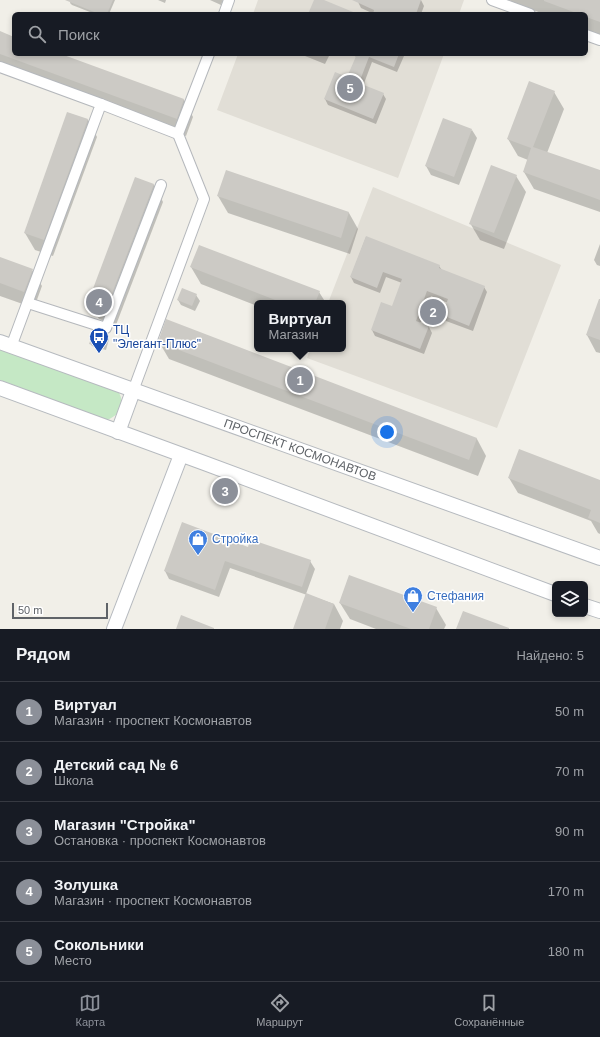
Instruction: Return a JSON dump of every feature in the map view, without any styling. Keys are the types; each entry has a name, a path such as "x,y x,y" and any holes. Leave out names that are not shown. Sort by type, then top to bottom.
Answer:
{"main road":[{"name":"ПРОСПЕКТ КОСМОНАВТОВ","path":"6,345 443,500 600,558"},
{"path":"0,388 552,593"},
{"path":"118,432 133,391"},
{"path":"114,629 181,455"},
{"path":"588,607 600,611"}],"street":[{"path":"225,12 229,0"},
{"path":"492,0 525,12"},
{"path":"588,36 600,40"},
{"path":"133,391 204,199 178,134 207,56"},
{"path":"0,67 178,134"},
{"path":"6,345 28,303 101,104"},
{"path":"28,303 106,328 161,184"}],"shaded area":[{"path":"258,0 464,0 460,12 254,12"},
{"path":"237,56 443,56 398,178 217,110"},
{"path":"373,187 561,265 497,428 307,358 309,352 346,352 346,300 329,300"}],"green space":[{"path":"0,347 118,391 121,405 118,412 112,418 107,420 0,380"}],"building":[{"path":"65,0 113,0 108,12 94,12"},
{"path":"314,0 324,0 353,12 309,12"},
{"path":"352,0 421,0 417,12 374,12 374,10"},
{"path":"600,0 600,22 588,18 588,12 574,12 544,1"},
{"path":"0,31 12,36 12,56 66,56 184,99 177,119 0,54"},
{"path":"356,56 398,56 394,67 369,57 359,83 384,93 373,119 324,99 335,72 347,77"},
{"path":"529,81 555,91 533,147 600,170 600,200 523,172 531,148 507,139"},
{"path":"67,112 88,119 44,240 24,233"},
{"path":"443,118 472,129 454,177 425,166"},
{"path":"491,165 517,175 494,233 469,224"},
{"path":"226,170 349,212 341,238 217,196"},
{"path":"135,177 154,184 106,309 88,302"},
{"path":"366,236 440,265 439,268 485,286 469,326 442,315 448,299 427,291 416,321 429,326 420,349 371,330 381,302 392,306 402,279 383,272 377,288 350,277"},
{"path":"199,245 320,291 316,300 275,300 190,267"},
{"path":"0,257 33,269 24,292 0,283"},
{"path":"182,288 197,294 192,306 177,300"},
{"path":"600,299 600,340 586,335"},
{"path":"166,319 477,438 469,460 158,342"},
{"path":"94,331 109,335 104,348 89,344"},
{"path":"519,449 600,480 600,523 588,518 591,510 508,478"},
{"path":"182,522 248,547 250,539 311,560 302,587 225,561 215,590 164,571"},
{"path":"349,575 437,607 429,629 411,629 339,603"},
{"path":"306,593 334,604 325,629 293,629"},
{"path":"463,611 509,628 509,629 456,629"},
{"path":"181,615 214,628 214,629 176,629"}],"place":[{"name":"Сокольники","path":"350,88"},
{"name":"Золушка","path":"99,302"},
{"name":"Детский сад № 6","path":"433,312"},
{"name":"ТЦ \"Элегант-Плюс\"","path":"99,354"},
{"name":"Виртуал","path":"300,380"},
{"name":"Магазин \"Стройка\"","path":"225,491"},
{"name":"Стройка","path":"198,556"},
{"name":"Стефания","path":"413,613"}]}
